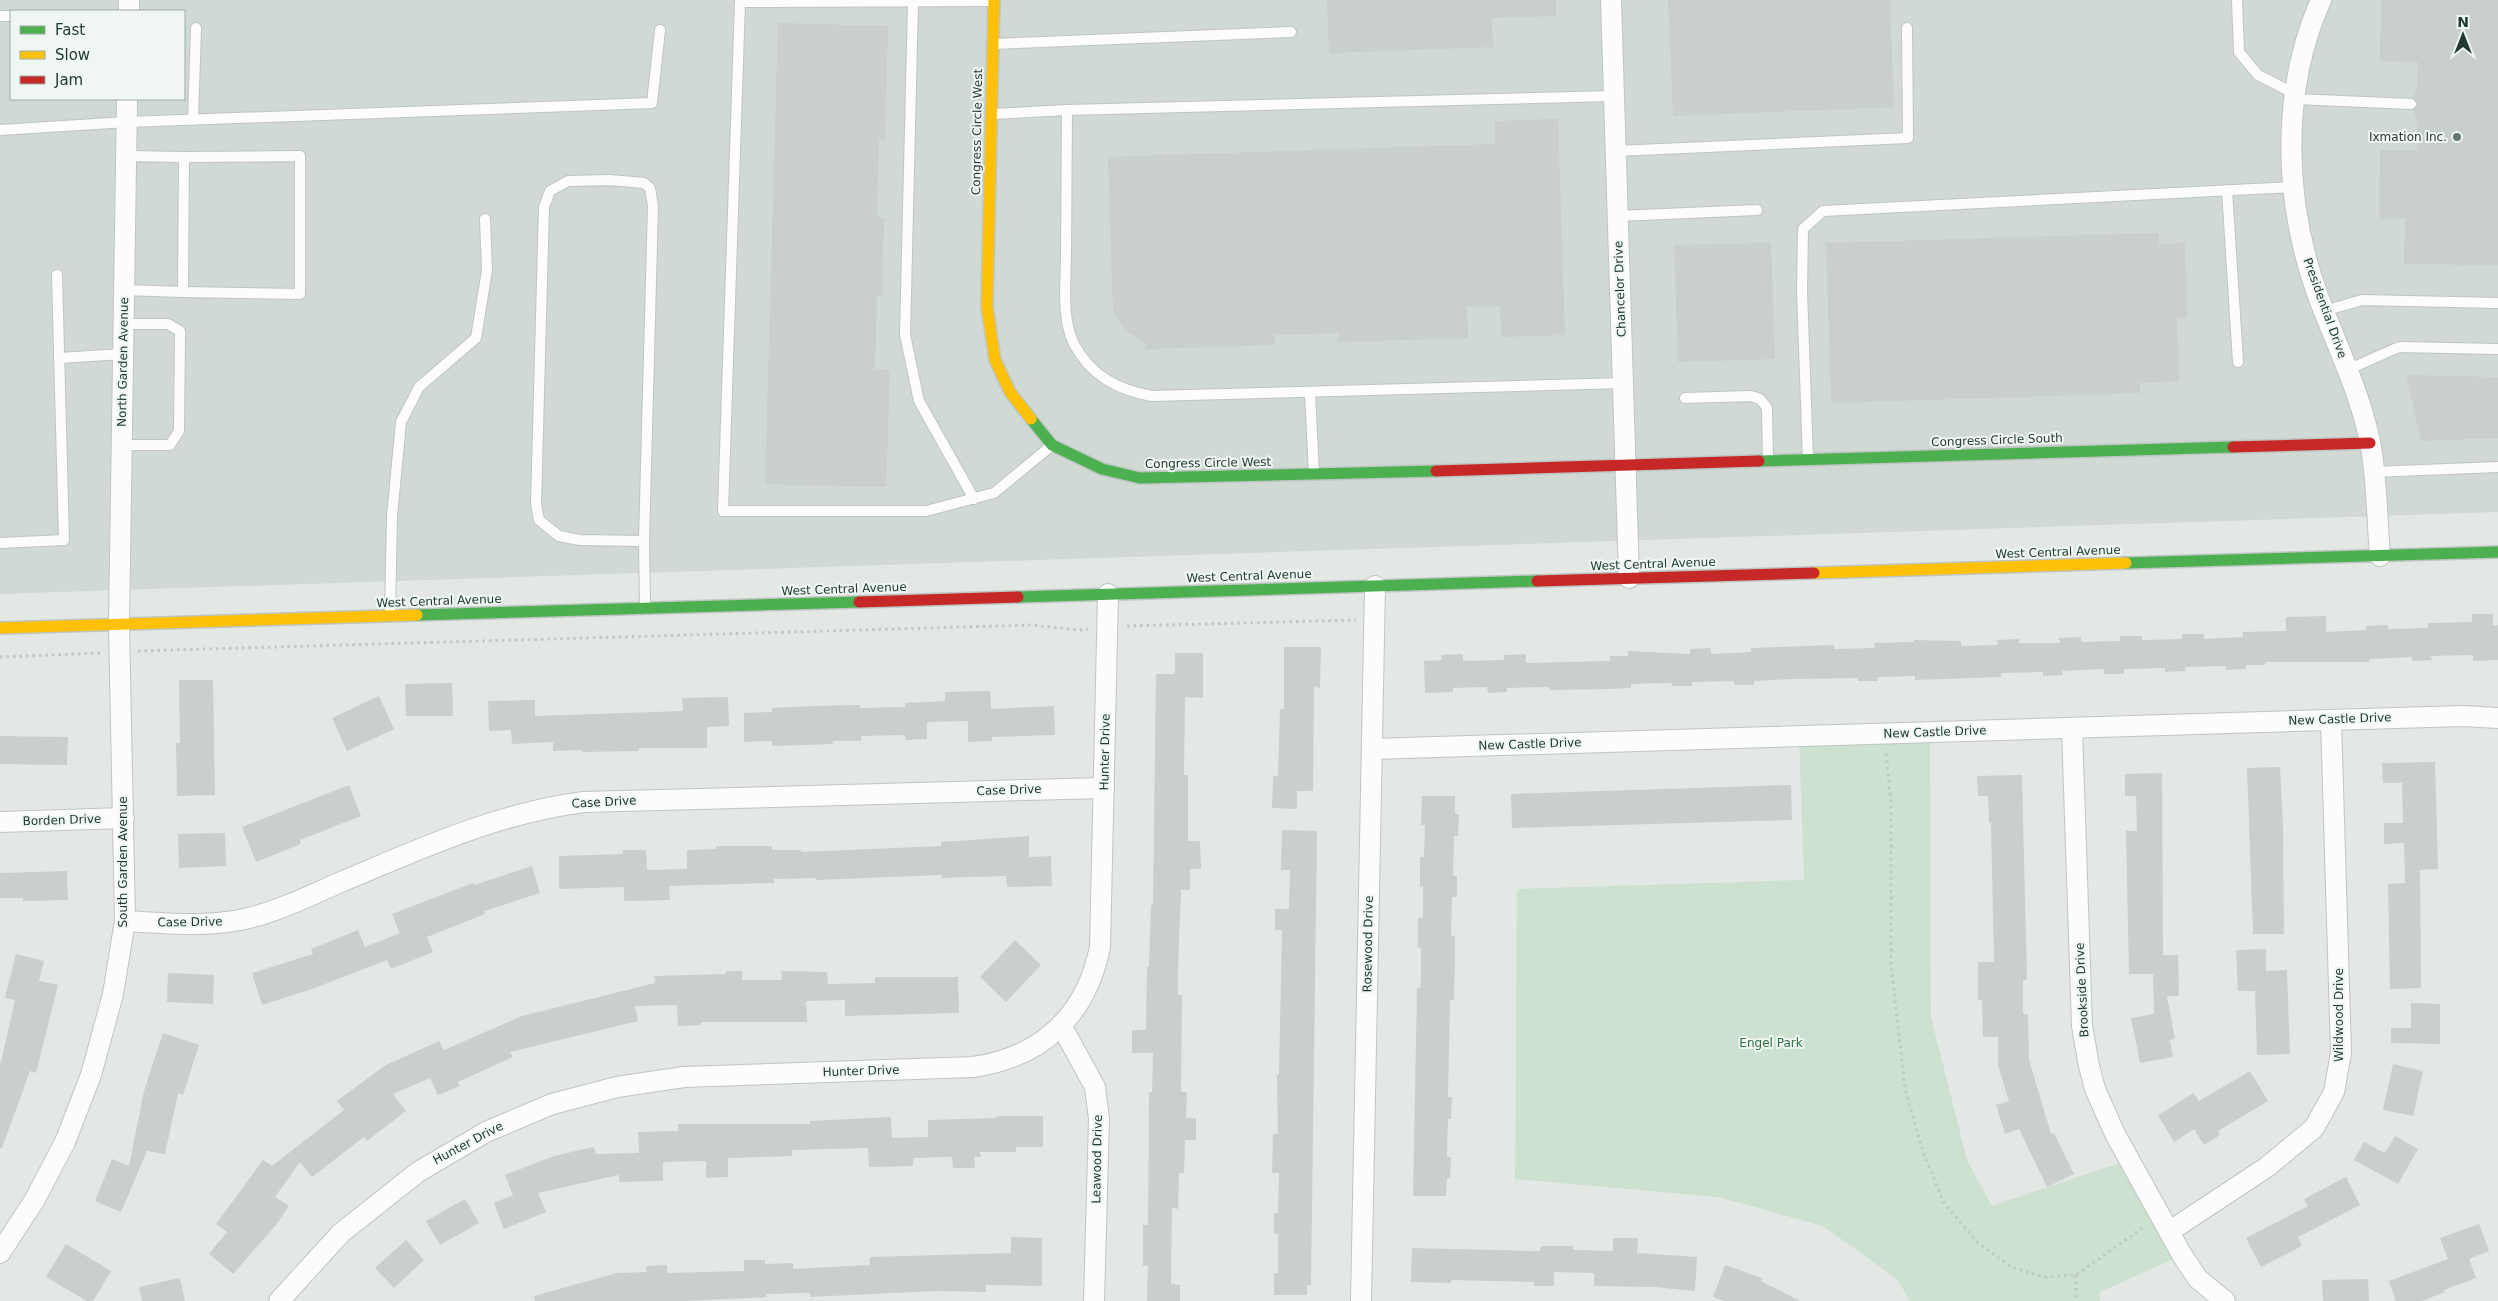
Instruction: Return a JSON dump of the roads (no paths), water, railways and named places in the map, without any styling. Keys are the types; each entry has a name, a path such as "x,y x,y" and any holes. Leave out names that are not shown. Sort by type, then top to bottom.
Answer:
{"street":[{"name":"Chancelor Drive","path":"1611,0 1629,578"},
{"name":"Presidential Drive","path":"2320,0 2306,43 2295,96 2291,136 2294,187 2300,235 2311,276 2348,370 2370,443 2380,556"},
{"name":"Congress Circle West","path":"994,1 987,307 989,334 995,360 1010,392 1052,445 1102,470 1140,478 1625,465"},
{"name":"North Garden Avenue","path":"119,625 127,100"},
{"name":"Congress Circle South","path":"1625,465 2370,443"},
{"name":"West Central Avenue","path":"0,628 2498,552"},
{"name":"Rosewood Drive","path":"1361,1301 1375,586"},
{"name":"Hunter Drive","path":"279,1301 341,1233 418,1172 486,1132 552,1104 617,1087 684,1077 973,1067 994,1064 1013,1058 1046,1039 1061,1025 1086,992 1100,947 1108,594"},
{"name":"South Garden Avenue","path":"0,1253 34,1201 65,1142 91,1074 113,994 125,921 119,625"},
{"name":"New Castle Drive","path":"1372,749 2464,716 2498,718"},
{"name":"Wildwood Drive","path":"2165,1223 2267,1167 2314,1128 2334,1092 2341,1054 2331,720"},
{"name":"Brookside Drive","path":"2072,728 2082,1026 2088,1066 2095,1089 2115,1134 2182,1255 2198,1279 2225,1301"},
{"name":"Case Drive","path":"125,921 197,924 249,918 280,908 457,833 508,817 554,806 584,802 1104,788"},
{"name":"Borden Drive","path":"0,822 124,818"},
{"name":"Leawood Drive","path":"1061,1025 1095,1087 1099,1119 1094,1301"}],"lane":[{"path":"2237,0 2239,52 2258,75 2295,96 2411,104"},
{"path":"994,1 740,2 723,511 926,511 994,493 1052,445"},
{"path":"913,2 905,335 919,401 974,499"},
{"path":"193,120 196,28"},
{"path":"1616,151 1908,138 1906,28"},
{"path":"0,130 127,122 652,103 660,30"},
{"path":"993,44 1291,32"},
{"path":"992,114 1067,110 1614,96"},
{"path":"1067,110 1066,293 1069,330 1082,358 1094,371 1117,387 1152,396 1623,383"},
{"path":"123,290 300,294 300,156 126,156"},
{"path":"183,292 184,156"},
{"path":"644,541 580,540 559,536 539,520 536,504 544,207 550,191 568,181 610,180 644,183 650,188 653,206 644,541 645,608"},
{"path":"1808,460 1802,291 1803,229 1823,212 2294,187"},
{"path":"2227,190 2238,362"},
{"path":"1618,216 1757,210"},
{"path":"390,616 392,516 401,422 419,387 476,338 487,270 485,218"},
{"path":"0,544 64,540 57,275"},
{"path":"2324,311 2362,300 2498,303"},
{"path":"122,445 170,445 179,431 180,331 168,324 124,324"},
{"path":"2348,370 2400,347 2498,349"},
{"path":"59,358 123,354"},
{"path":"1310,392 1314,474"},
{"path":"1685,398 1750,396 1760,399 1766,408 1768,461"},
{"path":"2373,472 2498,467"}],"place":[{"name":"Ixmation Inc.","path":"2457,137"}],"park label":[{"name":"Engel Park","path":"1771,1043"}]}
